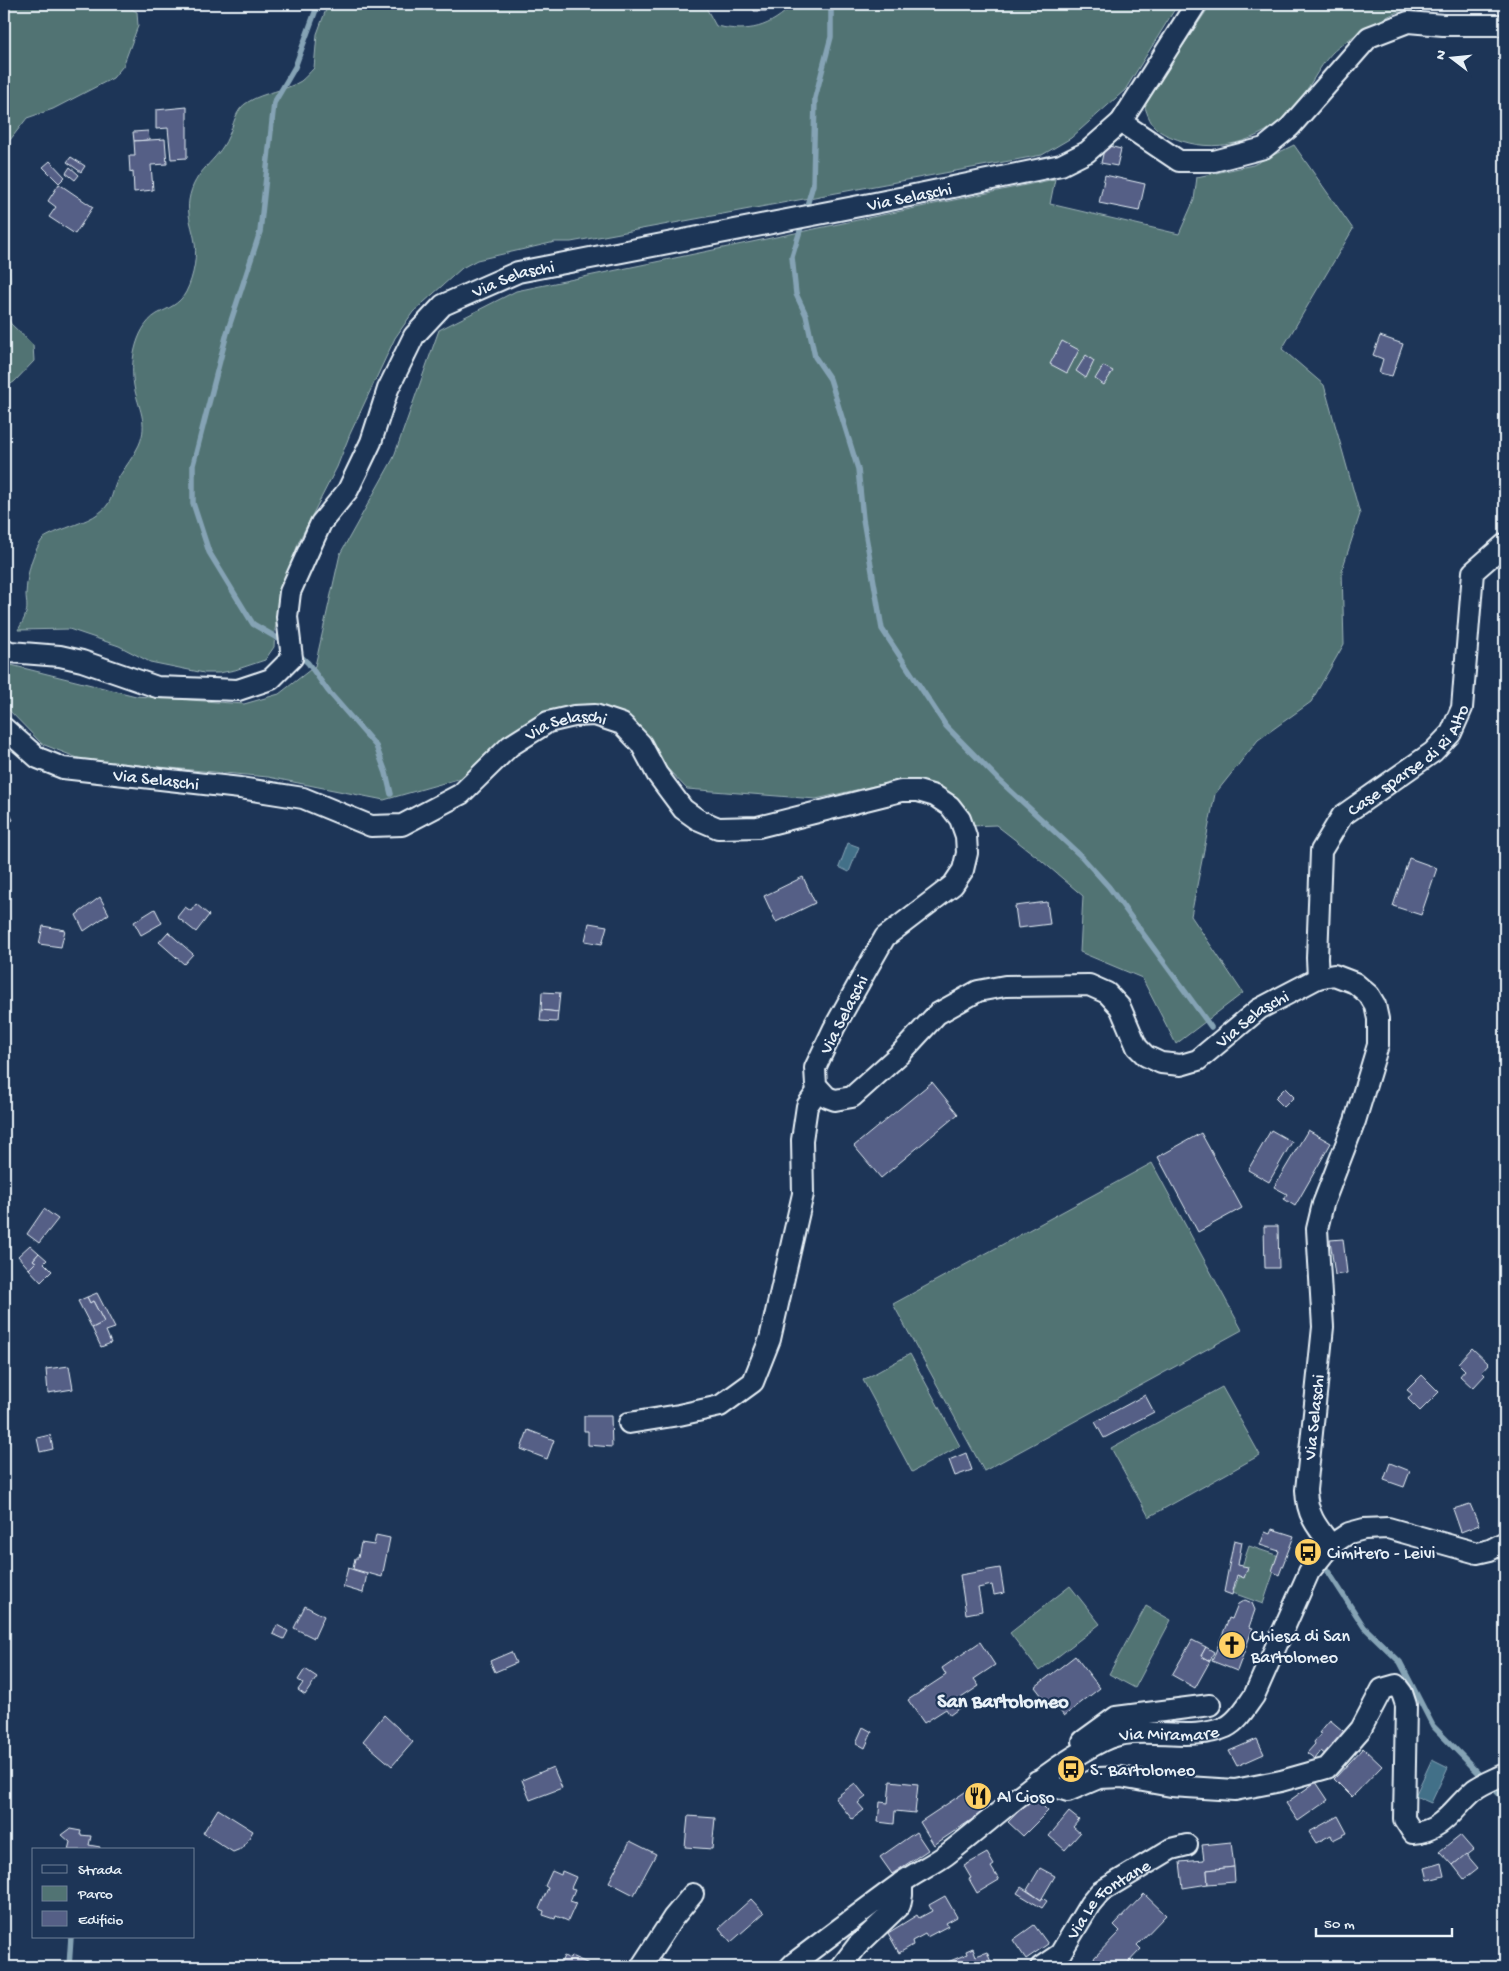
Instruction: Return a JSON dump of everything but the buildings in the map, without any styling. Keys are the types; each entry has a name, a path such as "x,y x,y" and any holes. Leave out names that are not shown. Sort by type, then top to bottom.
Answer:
{"street":[{"name":"Via Selaschi","path":"4,649 10,652 60,656 82,661 157,687 238,690 271,679 292,658 287,617 290,592 321,523 348,490 371,442 388,389 414,336 443,305 518,272 875,204 1061,165 1088,152 1121,122 1196,4"},
{"path":"1121,122 1178,161 1214,161 1264,148 1290,127 1325,84 1369,37 1408,22 1443,25 1505,25"},
{"name":"Case sparse di Ri Alto","path":"1318,978 1321,851 1342,816 1433,752 1451,733 1462,708 1473,572 1505,544"},
{"name":"Via Selaschi","path":"4,728 38,758 63,768 240,788 303,798 371,826 402,825 461,794 510,746 548,722 574,716 595,715 622,724 641,744 657,774 683,809 697,819 718,828 758,827 901,791 918,791 935,796 950,806 960,819 966,836 967,853 963,870 953,885 885,938 834,1028 816,1068 815,1077 819,1089 827,1097 835,1100 852,1097 901,1053 938,1014 978,992 1006,986 1089,985 1107,992 1120,1007 1137,1047 1146,1056 1161,1063 1181,1065 1198,1060 1259,1009 1318,978 1334,975 1355,983 1369,995 1375,1005 1378,1019 1378,1045 1355,1121 1324,1204 1317,1229 1323,1327 1306,1490 1307,1505 1314,1523 1331,1545"},
{"path":"629,1423 679,1416 720,1406 753,1382 770,1339 802,1194 802,1140 807,1106 819,1089"},
{"name":"Via Miramare","path":"789,1966 902,1882 944,1856 1037,1781 1076,1754 1104,1740 1126,1734 1196,1734 1226,1726 1243,1712 1254,1696 1309,1572 1331,1545 1349,1533 1364,1529 1388,1528 1477,1553 1490,1550 1505,1542"},
{"path":"1037,1781 1068,1791 1099,1778 1121,1777 1171,1786 1235,1790 1281,1781 1327,1768 1361,1729 1382,1689 1396,1684 1402,1693 1406,1705 1404,1819 1413,1833 1426,1832 1446,1819 1475,1789 1505,1774"},
{"path":"1076,1754 1076,1746 1116,1717 1210,1705"},
{"name":"Via Le Fontane","path":"1041,1967 1060,1954 1090,1904 1100,1892 1171,1849 1187,1845"},
{"path":"841,1967 857,1946 900,1905 902,1882"},
{"path":"641,1967 673,1918 693,1894"}],"green space":[{"path":"4,4 123,4 137,12 138,26 123,66 113,78 53,109 27,118 10,140 4,142"},
{"path":"328,4 704,4 716,26 739,29 758,27 776,19 794,4 1178,4 1125,90 1071,138 1042,155 571,242 555,242 477,260 462,268 413,312 395,338 350,434 337,467 299,541 281,595 274,647 265,660 235,670 204,673 150,662 119,646 69,629 18,630 27,611 26,594 30,566 38,546 45,537 91,518 102,511 109,502 119,477 139,445 142,437 143,422 133,381 134,354 138,339 146,325 157,314 180,300 189,286 196,251 189,214 189,200 192,189 201,173 223,146 240,109 244,105 261,96 295,84 314,68 317,34"},
{"path":"1211,4 1505,4 1505,8 1439,5 1412,8 1392,14 1354,36 1332,53 1295,106 1272,127 1243,141 1213,146 1197,145 1182,141 1161,132 1153,125 1144,104"},
{"path":"1294,145 1353,229 1282,349 1324,385 1360,514 1342,570 1344,644 1311,702 1258,740 1215,794 1191,916 1243,993 1176,1044 1142,978 1080,952 1083,896 996,825 972,826 932,787 900,780 816,799 687,789 666,767 633,718 588,705 542,712 507,735 472,775 384,800 268,777 83,760 42,744 4,705 4,681 11,665 136,696 244,704 279,694 315,666 340,554 393,459 439,330 516,291 1055,179 1050,204 1179,234 1194,200 1197,177 1253,165"},
{"path":"4,245 9,265 10,280 4,310"},
{"path":"4,310 11,324 33,345 34,361 14,382 4,388"},
{"path":"1152,1163 1242,1330 984,1471 893,1304"},
{"path":"910,1354 960,1446 912,1472 863,1380"},
{"path":"1222,1387 1260,1455 1149,1517 1111,1448"},
{"path":"1249,1546 1279,1556 1263,1604 1233,1593"},
{"path":"1070,1586 1100,1624 1039,1671 1010,1633"},
{"path":"1146,1606 1171,1620 1135,1688 1109,1674"}],"water":[{"path":"848,843 859,847 849,872 839,867"},
{"path":"1432,1759 1448,1767 1431,1803 1415,1796"}],"waterway":[{"path":"284,642 253,624 209,552 193,503 193,465 227,333 260,232 274,103 295,67 318,4"},
{"path":"805,212 813,185 815,98 831,37 831,4"},
{"path":"803,221 792,257 796,294 806,315 815,357 830,379 858,469 863,519 882,629 946,726 999,780 1082,857 1109,887 1211,1027"},
{"path":"297,653 308,663 328,691 376,746 391,794"},
{"path":"1324,1565 1364,1627 1400,1662 1433,1726 1505,1800"},
{"path":"69,1967 71,1938"}],"place":[{"name":"Cimitero - Leivi","path":"1308,1552"},
{"name":"Chiesa di San Bartolomeo","path":"1232,1645"},
{"name":"S. Bartolomeo","path":"1071,1769"},
{"name":"Al Cioso","path":"978,1796"}],"district":[{"name":"San Bartolomeo","path":"1003,1700"}]}
